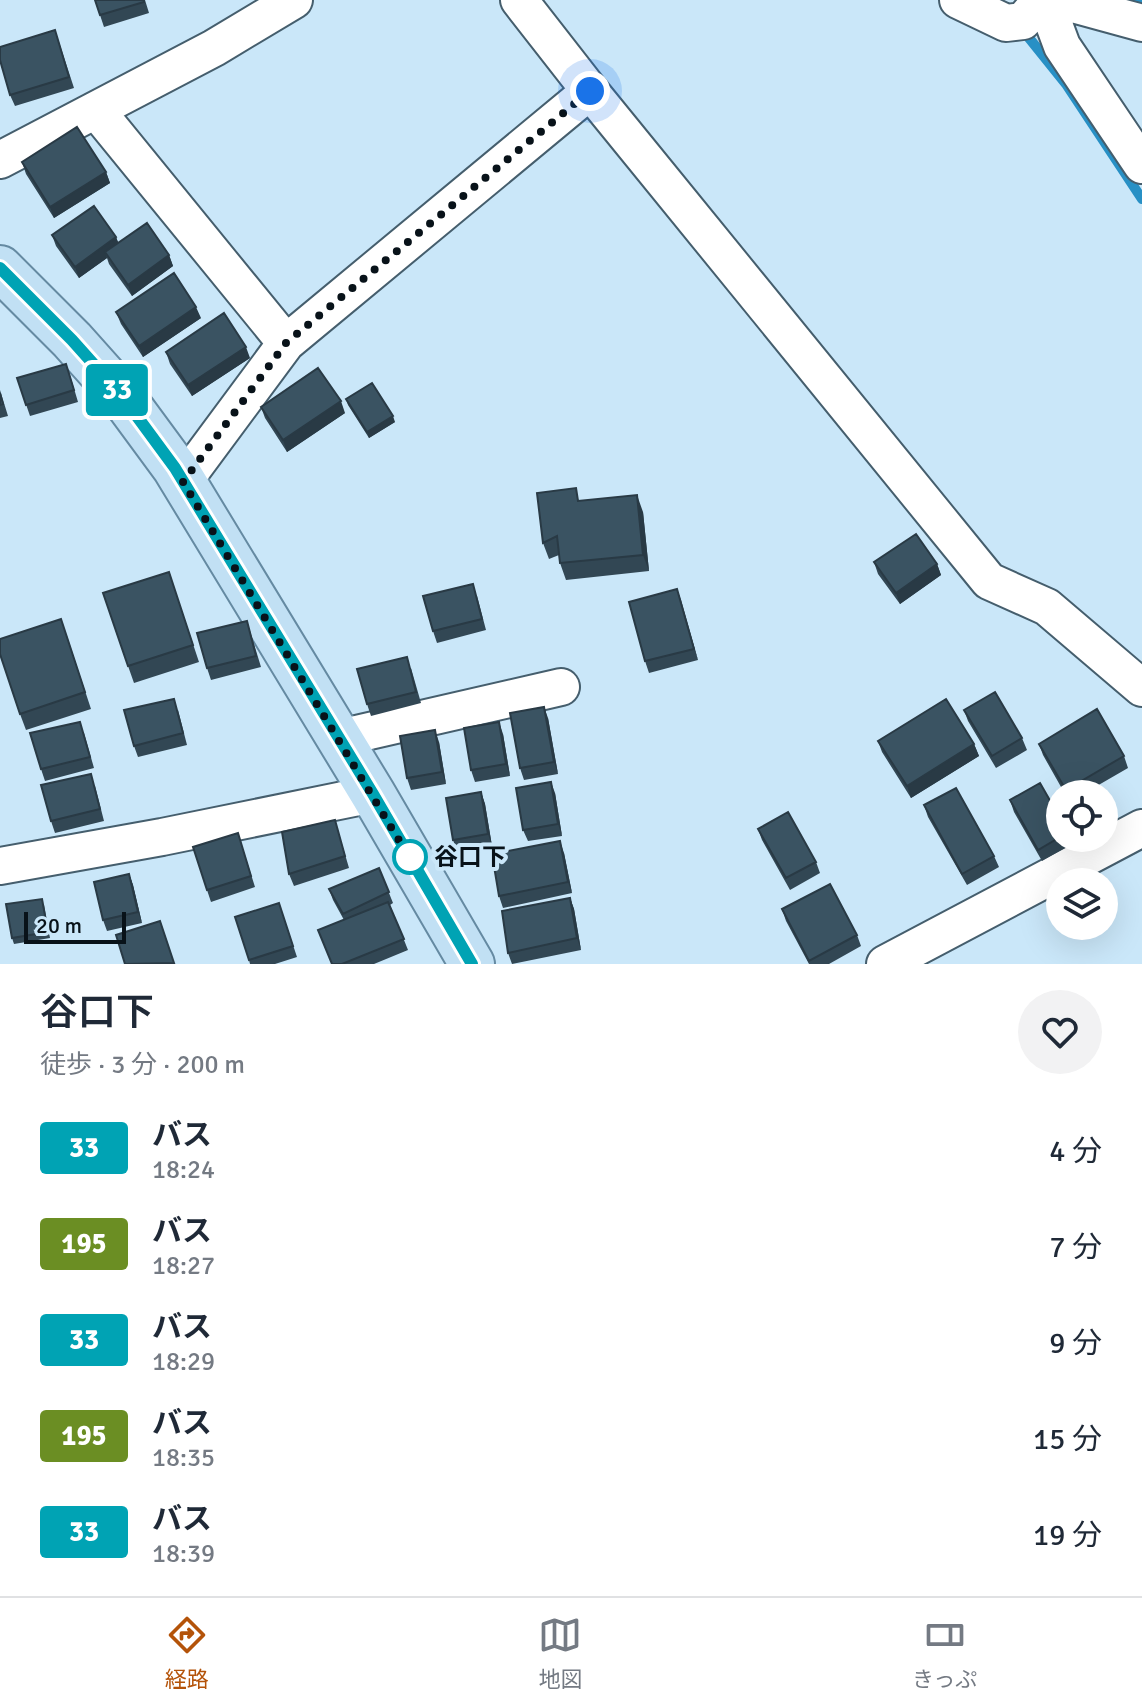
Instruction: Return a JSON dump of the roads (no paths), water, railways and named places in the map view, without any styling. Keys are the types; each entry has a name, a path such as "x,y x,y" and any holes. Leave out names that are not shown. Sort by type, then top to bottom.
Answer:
{"main road":[{"path":"0,268 72,340 122,396 183,482 373,794 472,964"}],"street":[{"path":"0,160 214,48 294,0"},
{"path":"519,0 989,581 1047,607 1142,688"},
{"path":"958,0 1006,23 1023,21 1043,0 1062,46 1142,165"},
{"path":"1058,0 1142,23"},
{"path":"183,482 286,343 590,91"},
{"path":"96,110 286,343"},
{"path":"339,738 561,687"},
{"path":"0,866 373,794"},
{"path":"885,964 1142,828"}],"waterway":[{"path":"1134,0 1142,2"},
{"path":"1021,28 1066,84 1142,199"}],"place":[{"name":"谷口下","path":"410,857"}]}
